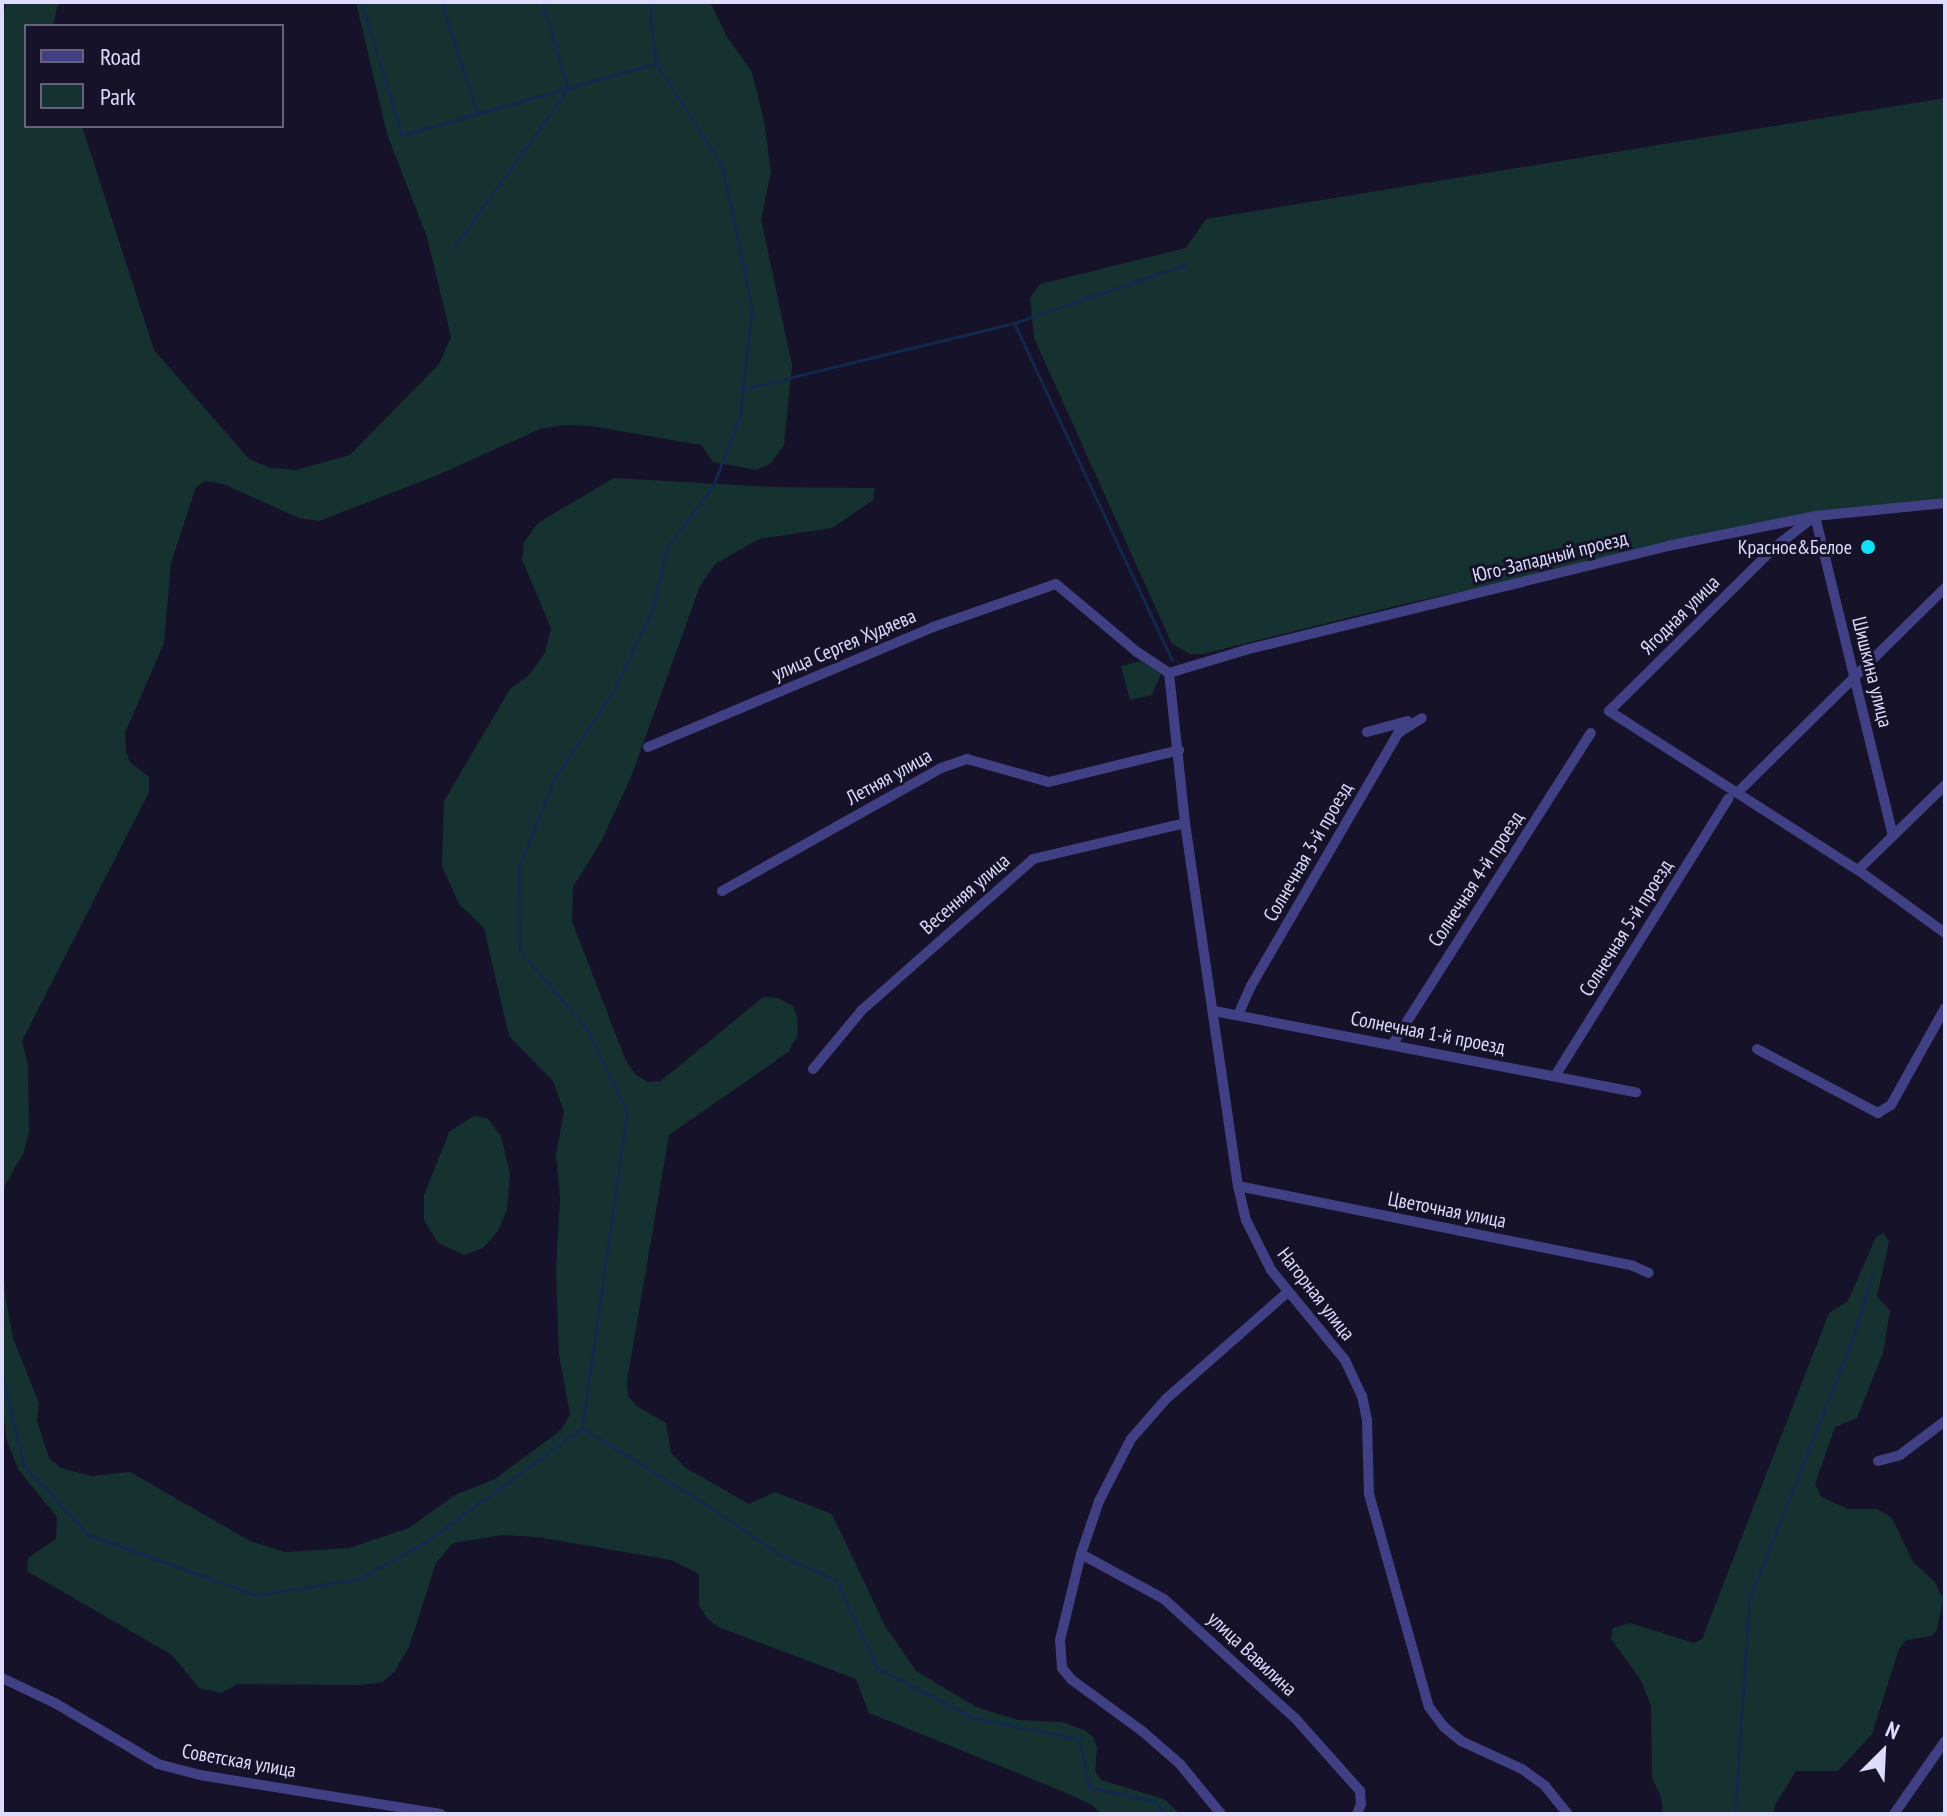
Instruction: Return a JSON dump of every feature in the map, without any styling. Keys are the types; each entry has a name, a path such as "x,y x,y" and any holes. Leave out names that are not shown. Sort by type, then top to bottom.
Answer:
{"street":[{"name":"Юго-Западный проезд","path":"1169,673 1245,650 1668,546 1815,516 1945,503"},
{"name":"Шишкина улица","path":"1815,516 1893,836"},
{"name":"Ягодная улица","path":"1732,796 1609,711 1775,547 1815,516"},
{"name":"улица Сергея Худяева","path":"648,747 933,627 1056,584 1137,652 1169,673"},
{"name":"Солнечная 5-й проезд","path":"1555,1076 1732,796 1945,588"},
{"name":"Нагорная улица","path":"1169,673 1185,823 1238,1186 1257,1248 1288,1292 1345,1360 1362,1396 1367,1420 1369,1494 1429,1707 1444,1727 1461,1741 1522,1769 1545,1786 1568,1814"},
{"name":"Солнечная 3-й проезд","path":"1238,1015 1251,986 1398,733 1422,718 1367,732"},
{"name":"Солнечная 4-й проезд","path":"1392,1045 1591,733"},
{"name":"Летняя улица","path":"722,891 954,763 967,759 987,762 1049,782 1179,750"},
{"path":"1858,870 1945,785"},
{"path":"1732,796 1858,870 1945,933"},
{"name":"Весенняя улица","path":"813,1069 862,1010 1033,859 1185,823"},
{"path":"1757,1049 1872,1111 1884,1111 1891,1105 1945,1008"},
{"name":"Солнечная 1-й проезд","path":"1214,1011 1636,1092"},
{"name":"Цветочная улица","path":"1238,1186 1633,1266 1649,1273"},
{"path":"1221,1814 1180,1764 1142,1731 1072,1680 1062,1668 1060,1640 1081,1554 1099,1501 1131,1439 1166,1399 1288,1292"},
{"path":"1878,1461 1900,1455 1945,1421"},
{"name":"улица Вавилина","path":"1081,1554 1164,1599 1284,1708 1360,1791 1361,1804 1357,1814"},
{"name":"Советская улица","path":"2,1678 55,1703 158,1764 200,1775 441,1814"},
{"path":"1894,1814 1945,1741"}],"green space":[{"path":"6,2 61,2 53,24 24,24 24,128 83,128 154,350 249,459 271,468 296,470 350,455 439,364 451,337 427,237 387,134 356,2 710,2 727,37 752,72 764,121 771,172 761,219 792,365 784,445 770,464 756,470 713,462 701,445 591,426 564,425 540,429 438,475 319,521 299,518 223,484 205,481 196,487 171,563 164,643 125,733 130,762 149,777 149,792 22,1041 28,1065 29,1132 24,1152 4,1187 2,1201 2,20"},
{"path":"1945,98 1945,498 1814,514 1408,603 1203,654 1190,654 1172,644 1034,338 1030,298 1040,284 1186,248 1206,219"},
{"path":"614,478 775,487 875,488 873,500 832,528 759,539 715,564 700,586 631,777 602,840 573,887 572,921 626,1061 635,1074 647,1082 661,1081 763,997 778,998 793,1006 797,1017 798,1035 788,1052 669,1135 627,1381 628,1396 638,1407 666,1423 671,1453 686,1468 749,1504 775,1492 832,1514 884,1624 916,1671 976,1707 1018,1720 1062,1722 1084,1730 1093,1737 1097,1748 1095,1771 1101,1780 1164,1799 1180,1814 1101,1814 1092,1805 1064,1792 869,1713 856,1679 718,1627 699,1606 699,1574 671,1560 537,1537 502,1535 453,1543 436,1563 409,1647 394,1672 383,1682 361,1685 238,1684 221,1693 199,1688 172,1655 27,1571 28,1558 56,1539 57,1517 18,1469 6,1438 2,1396 2,1241 5,1294 13,1338 39,1403 37,1421 49,1458 61,1468 92,1476 130,1472 250,1541 285,1552 349,1548 409,1528 455,1495 495,1479 561,1430 570,1414 559,1355 556,1270 560,1198 556,1154 564,1112 553,1081 509,1036 484,928 459,904 442,866 444,801 510,689 529,675 545,653 551,628 522,560 524,542 538,523"},
{"path":"1141,661 1161,674 1152,695 1130,700 1121,666"},
{"path":"474,1116 487,1118 501,1136 510,1174 507,1210 498,1231 483,1248 464,1255 438,1243 424,1220 424,1195 449,1132"},
{"path":"1884,1233 1889,1242 1877,1296 1890,1311 1883,1353 1857,1418 1835,1427 1815,1484 1821,1497 1848,1509 1877,1509 1892,1518 1913,1562 1934,1581 1943,1598 1937,1630 1931,1636 1906,1640 1899,1649 1872,1734 1838,1771 1796,1771 1775,1805 1773,1814 1663,1814 1661,1797 1652,1777 1651,1705 1640,1679 1611,1639 1613,1628 1630,1623 1694,1643 1702,1639 1829,1313 1848,1301 1876,1237"}],"waterway":[{"path":"361,2 402,135 656,63"},
{"path":"441,2 477,113"},
{"path":"455,246 568,89 542,2"},
{"path":"649,2 656,63 722,166 752,308 740,415 713,486 667,547 652,611 613,691 554,779 519,867 520,951 587,1029 627,1111 582,1428 693,1496 782,1556 836,1580 877,1668 973,1718 1079,1739 1089,1787 1155,1801 1166,1814"},
{"path":"743,389 1014,323 1187,264"},
{"path":"1014,323 1172,660"},
{"path":"1735,1814 1749,1599 1851,1343 1872,1275"},
{"path":"2,1375 24,1466 89,1535 256,1595 359,1579 428,1540 582,1428"}],"place":[{"name":"Красное&Белое","path":"1868,547"}]}
